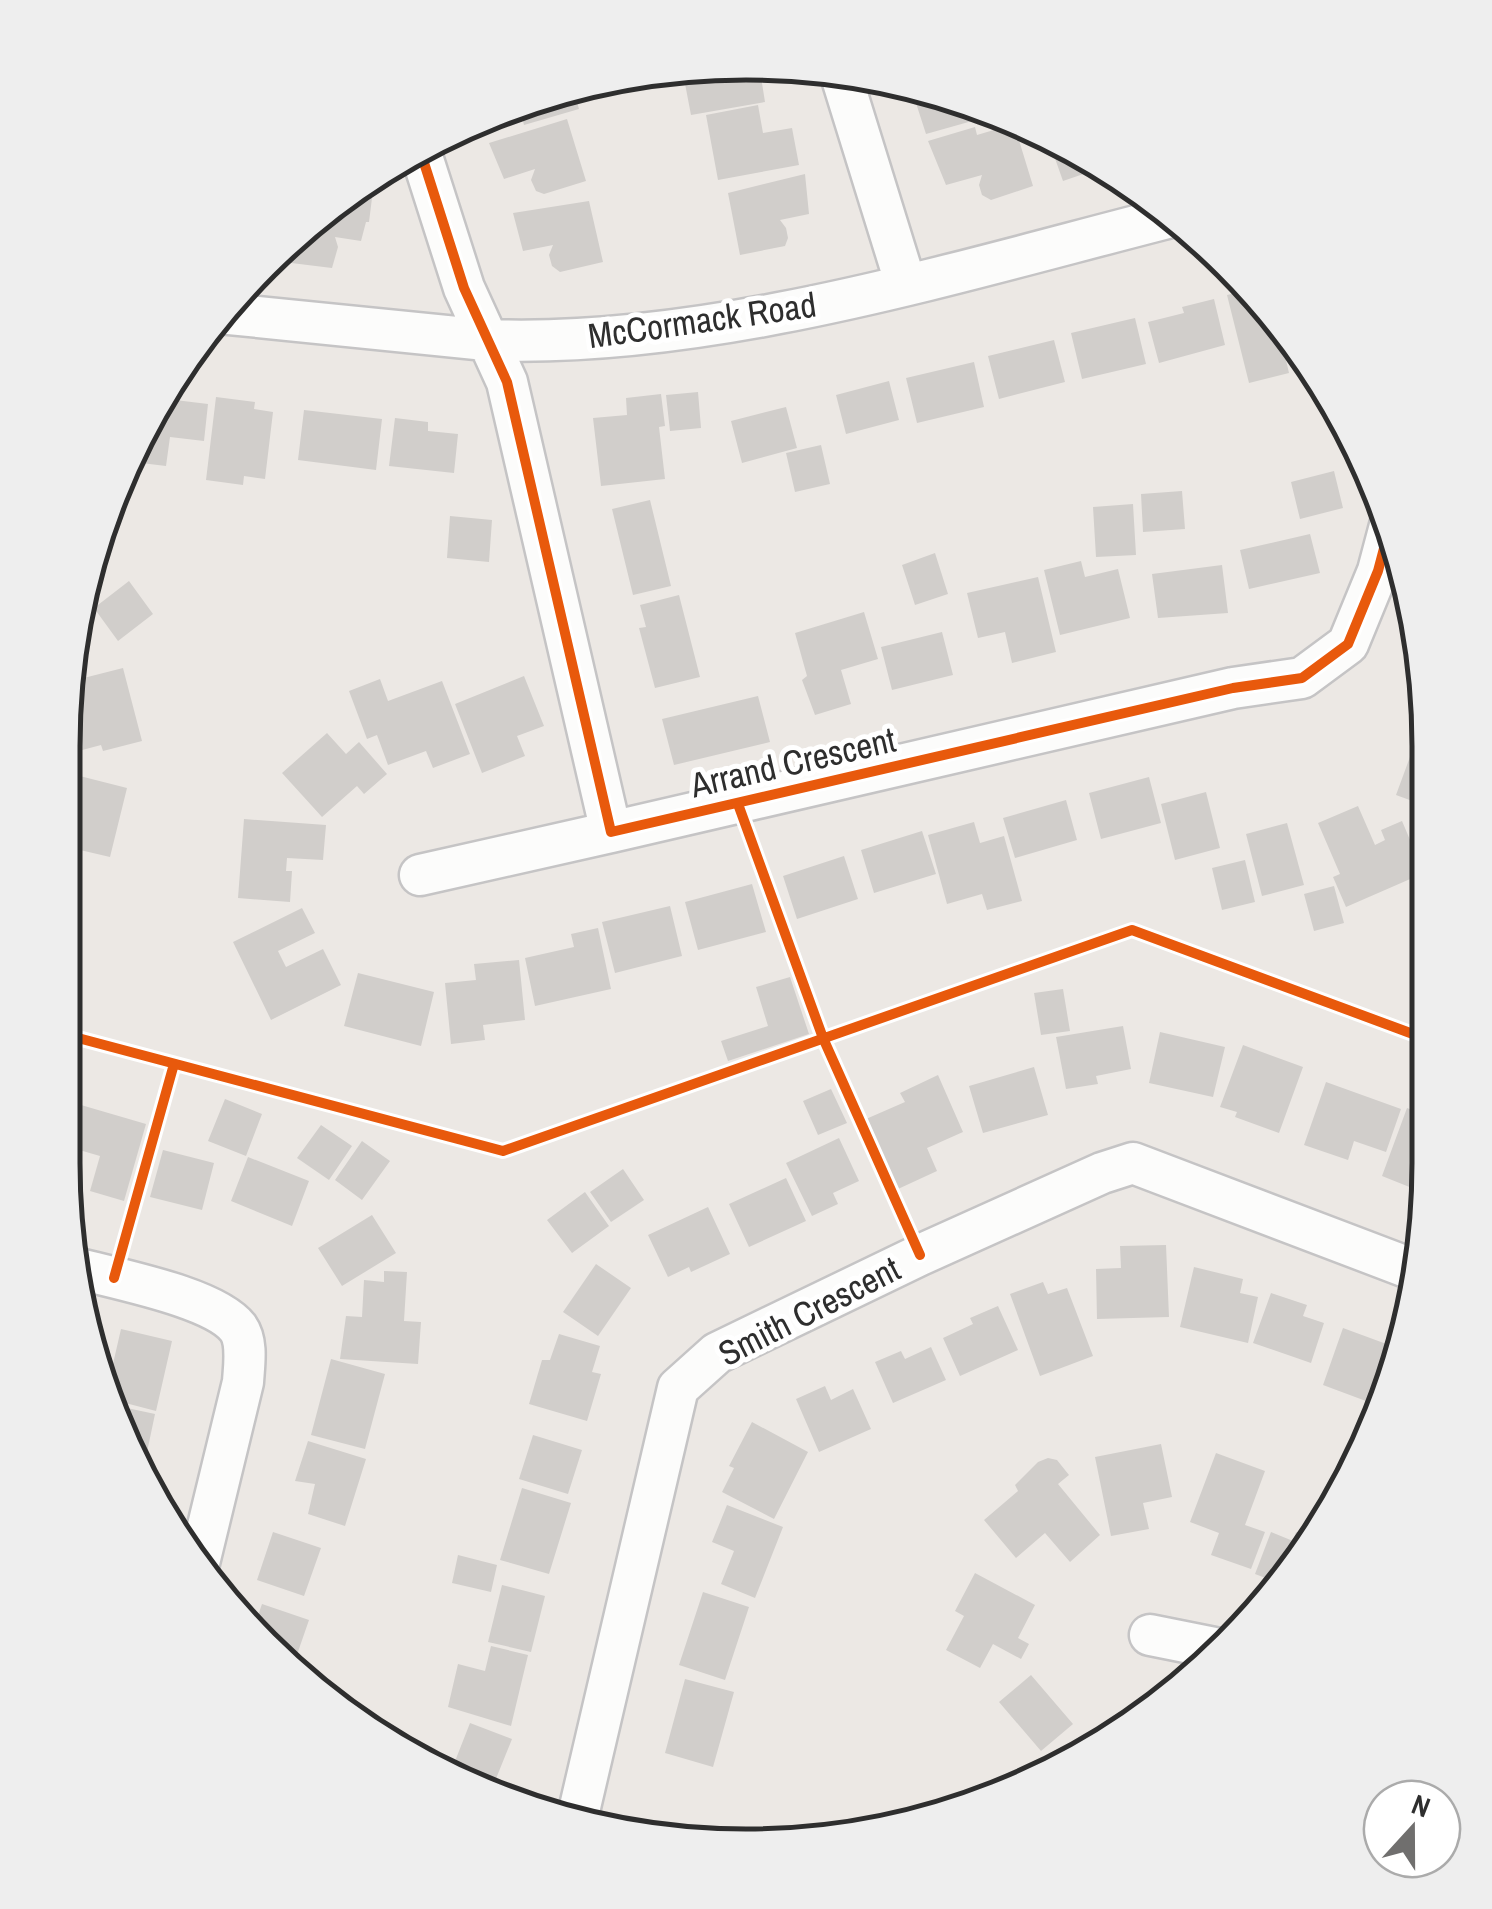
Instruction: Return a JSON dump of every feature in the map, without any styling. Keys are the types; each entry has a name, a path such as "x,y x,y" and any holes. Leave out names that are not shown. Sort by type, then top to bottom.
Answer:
{"street":[{"path":"845,88 906,284"},
{"path":"424,163 464,288 507,382 611,832"},
{"name":"McCormack Road","path":"239,315 530,342 728,321 906,284 1155,221"},
{"name":"Arrand Crescent","path":"420,875 1233,688 1302,678 1348,644 1383,553"},
{"name":"Smith Crescent","path":"580,1807 678,1388 718,1353 920,1255 1132,1163 1403,1266"},
{"path":"90,1272 195,1302 221,1313 240,1331 245,1355 243,1382 203,1547"},
{"path":"1150,1635 1204,1646"}],"building":[{"path":"762,80 765,102 691,115 685,83"},
{"path":"577,102 579,109 524,125 522,119"},
{"path":"916,102 974,120 926,134"},
{"path":"758,105 763,133 792,128 799,165 718,180 706,115"},
{"path":"567,119 586,181 544,194 536,191 531,180 535,169 504,179 489,143"},
{"path":"975,127 977,135 996,129 1019,139 1033,186 991,200 982,195 982,175 946,185 928,141"},
{"path":"1054,156 1086,173 1063,181"},
{"path":"805,174 809,214 780,220 788,238 785,246 740,255 728,193"},
{"path":"372,198 369,222 361,241 335,237 338,247 332,268 288,263 341,218"},
{"path":"589,201 603,262 560,272 552,266 549,255 553,245 523,251 513,213"},
{"path":"1234,293 1247,307 1285,356 1289,373 1249,383 1227,295"},
{"path":"1214,299 1225,345 1159,363 1148,322 1184,313 1182,307"},
{"path":"1135,318 1146,364 1082,379 1071,333"},
{"path":"1054,340 1065,382 999,399 988,356"},
{"path":"974,362 984,407 917,423 906,378"},
{"path":"889,381 899,420 846,434 836,395"},
{"path":"698,392 701,428 670,431 666,395"},
{"path":"661,394 665,426 659,427 665,479 601,486 593,418 627,415 626,398"},
{"path":"216,397 255,402 254,409 273,412 265,479 244,476 243,485 206,480"},
{"path":"177,400 208,404 204,441 170,437 166,466 143,463"},
{"path":"786,407 797,448 742,463 731,421"},
{"path":"304,410 382,419 376,470 298,460"},
{"path":"395,418 428,422 428,431 458,434 454,473 389,466"},
{"path":"821,445 830,484 795,492 786,453"},
{"path":"1334,471 1343,508 1300,519 1291,482"},
{"path":"1182,491 1185,529 1143,532 1141,494"},
{"path":"650,500 671,586 633,595 612,509"},
{"path":"1133,504 1136,555 1096,557 1093,507"},
{"path":"450,516 492,520 489,562 447,558"},
{"path":"1310,534 1320,573 1249,589 1240,550"},
{"path":"935,553 948,594 915,605 902,565"},
{"path":"1081,561 1085,577 1118,569 1130,618 1060,635 1044,570"},
{"path":"1222,565 1228,613 1158,618 1152,574"},
{"path":"1038,577 1056,652 1012,663 1005,632 978,638 967,593"},
{"path":"129,581 153,614 118,641 95,607"},
{"path":"679,595 700,677 655,688 639,628 646,627 640,605"},
{"path":"864,612 878,659 841,670 851,704 815,715 802,680 807,676 795,633"},
{"path":"942,632 953,675 892,690 881,647"},
{"path":"123,668 142,741 103,751 101,745 80,751 84,678"},
{"path":"524,676 544,726 517,736 525,756 482,773 455,704"},
{"path":"380,679 388,701 442,681 470,754 433,768 426,751 388,765 377,735 367,739 349,691"},
{"path":"758,696 770,742 674,765 662,719"},
{"path":"327,733 346,754 359,742 387,774 364,794 357,786 322,817 282,773"},
{"path":"1412,751 1412,801 1396,795"},
{"path":"80,776 127,788 110,857 80,850"},
{"path":"1149,777 1161,823 1101,839 1089,793"},
{"path":"1206,792 1220,848 1175,860 1161,804"},
{"path":"1066,800 1077,840 1015,858 1003,818"},
{"path":"1358,806 1375,845 1385,840 1381,830 1402,821 1412,845 1412,878 1346,907 1333,877 1340,874 1318,823"},
{"path":"244,819 326,825 323,860 287,858 286,871 292,871 290,902 238,898"},
{"path":"974,822 980,843 1004,836 1022,901 987,910 982,894 947,904 928,835"},
{"path":"1287,823 1304,885 1262,896 1246,834"},
{"path":"922,831 936,874 874,893 861,850"},
{"path":"844,856 858,899 797,919 783,876"},
{"path":"1245,860 1255,902 1222,910 1212,868"},
{"path":"752,884 766,932 698,950 685,902"},
{"path":"1334,886 1344,923 1314,931 1304,894"},
{"path":"670,906 682,956 615,973 602,922"},
{"path":"302,908 315,933 278,951 286,967 323,949 341,985 271,1020 233,942"},
{"path":"598,928 611,989 535,1006 525,958 574,947 571,934"},
{"path":"519,960 525,1020 483,1025 485,1040 451,1044 445,983 476,980 474,964"},
{"path":"358,973 434,992 421,1046 344,1026"},
{"path":"790,977 809,1034 728,1061 721,1041 768,1026 756,987"},
{"path":"1063,989 1070,1031 1041,1035 1034,993"},
{"path":"1123,1026 1131,1069 1096,1076 1098,1084 1066,1089 1056,1037"},
{"path":"1160,1032 1225,1047 1213,1097 1149,1083"},
{"path":"1243,1045 1303,1067 1279,1133 1235,1117 1237,1112 1220,1107"},
{"path":"1034,1067 1048,1115 983,1133 969,1086"},
{"path":"938,1075 963,1132 927,1148 937,1171 898,1189 866,1119 905,1102 900,1093"},
{"path":"1326,1082 1401,1109 1386,1152 1354,1141 1348,1160 1304,1145"},
{"path":"831,1089 847,1123 818,1135 803,1101"},
{"path":"225,1099 262,1114 246,1156 208,1141"},
{"path":"81,1105 146,1124 124,1201 90,1191 100,1156 80,1150"},
{"path":"1407,1108 1412,1110 1411,1188 1382,1176"},
{"path":"321,1125 352,1146 329,1180 297,1158"},
{"path":"839,1138 859,1181 833,1193 838,1204 812,1216 786,1163"},
{"path":"362,1141 390,1161 362,1200 335,1180"},
{"path":"163,1150 214,1163 202,1210 150,1197"},
{"path":"248,1157 309,1181 292,1226 231,1201"},
{"path":"623,1169 644,1200 611,1222 590,1192"},
{"path":"786,1178 806,1221 749,1247 729,1204"},
{"path":"585,1192 609,1226 572,1253 547,1220"},
{"path":"708,1207 730,1254 691,1272 689,1267 668,1277 648,1235"},
{"path":"372,1215 396,1253 342,1286 318,1248"},
{"path":"1166,1245 1169,1317 1097,1319 1096,1269 1121,1268 1120,1246"},
{"path":"596,1264 631,1288 598,1336 563,1312"},
{"path":"1194,1267 1243,1279 1240,1293 1258,1297 1248,1343 1180,1327"},
{"path":"384,1271 407,1272 404,1321 421,1322 418,1364 340,1359 346,1316 362,1317 364,1280 384,1282"},
{"path":"1043,1282 1048,1294 1067,1288 1093,1356 1040,1376 1010,1294"},
{"path":"1271,1293 1307,1305 1303,1316 1324,1323 1311,1363 1253,1343"},
{"path":"998,1306 1018,1350 960,1376 943,1338 973,1324 970,1318"},
{"path":"1343,1328 1386,1344 1367,1402 1323,1385"},
{"path":"121,1329 172,1341 156,1411 125,1403 112,1367"},
{"path":"559,1334 600,1346 592,1372 601,1374 587,1421 529,1404 542,1360 550,1360"},
{"path":"931,1347 946,1380 893,1403 875,1362 901,1351 905,1359"},
{"path":"331,1359 385,1374 365,1449 311,1435"},
{"path":"825,1386 831,1400 853,1389 871,1429 819,1452 796,1399"},
{"path":"127,1408 155,1414 147,1453"},
{"path":"752,1422 808,1452 774,1519 722,1492 734,1468 729,1466"},
{"path":"533,1435 582,1450 568,1494 519,1479"},
{"path":"308,1441 366,1459 345,1526 308,1514 315,1484 295,1481"},
{"path":"1161,1444 1172,1497 1143,1503 1149,1529 1111,1536 1095,1457"},
{"path":"1216,1453 1265,1471 1245,1525 1265,1532 1251,1569 1211,1555 1219,1533 1190,1522"},
{"path":"1057,1460 1069,1475 1058,1484 1100,1535 1070,1562 1045,1533 1016,1558 984,1520 1018,1491 1015,1485 1038,1462"},
{"path":"522,1488 571,1503 549,1574 500,1560"},
{"path":"727,1505 783,1527 755,1598 721,1584 734,1551 712,1542"},
{"path":"273,1532 321,1548 304,1596 257,1580"},
{"path":"1271,1532 1293,1541 1296,1532 1300,1533 1266,1578 1255,1574"},
{"path":"458,1555 497,1565 491,1592 452,1583"},
{"path":"975,1573 1035,1605 1018,1638 1029,1644 1021,1659 993,1644 980,1668 946,1650 964,1616 955,1611"},
{"path":"502,1585 545,1596 531,1652 488,1642"},
{"path":"703,1592 749,1607 725,1680 679,1665"},
{"path":"262,1604 309,1620 297,1655 275,1634 258,1616"},
{"path":"491,1646 528,1655 511,1726 448,1707 458,1664 485,1671"},
{"path":"1031,1675 1073,1724 1041,1751 999,1702"},
{"path":"685,1679 734,1692 713,1767 665,1753"},
{"path":"470,1723 512,1739 496,1780 455,1762"}],"cycle path":[{"path":"424,163 464,288 507,382 611,832 1233,688 1302,678 1348,644 1383,553"},
{"path":"738,804 823,1038 920,1255"},
{"path":"80,1039 503,1151 1132,930 1412,1034"},
{"path":"114,1278 174,1064"}]}
